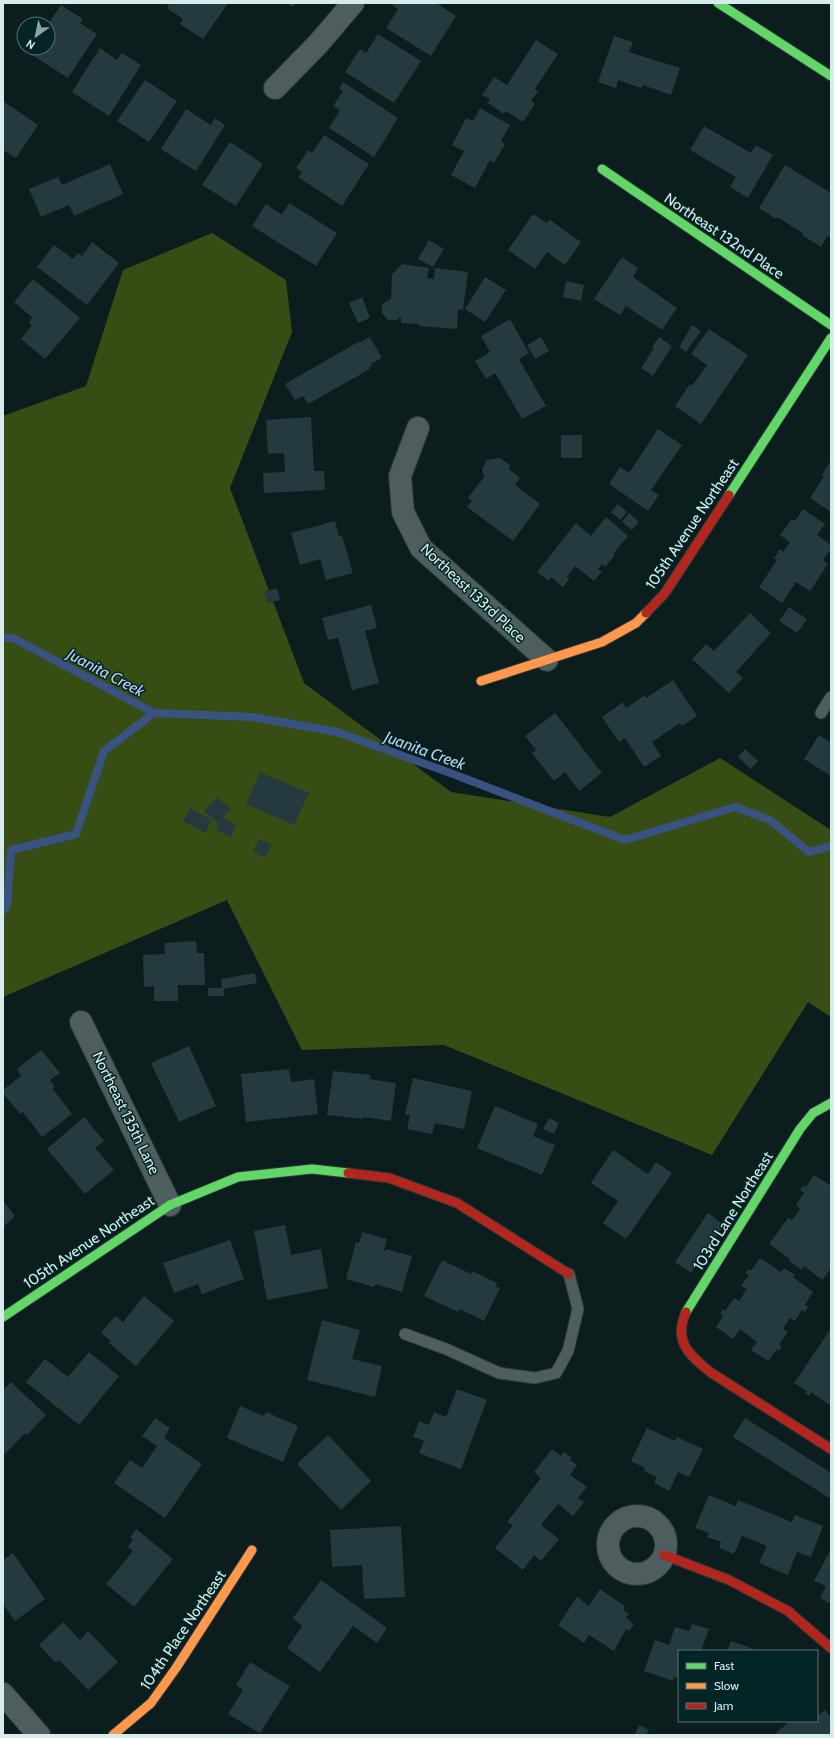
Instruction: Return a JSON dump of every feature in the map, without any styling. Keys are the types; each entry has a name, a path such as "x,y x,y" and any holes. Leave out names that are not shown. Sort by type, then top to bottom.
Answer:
{"street":[{"path":"275,88 318,44 353,3"},
{"path":"718,3 831,76"},
{"name":"Northeast 132nd Place","path":"602,169 831,325"},
{"name":"105th Avenue Northeast","path":"481,681 602,642 636,623 665,593 831,338"},
{"name":"Northeast 133rd Place","path":"418,428 400,476 404,512 421,548 547,660"},
{"name":"Northeast 135th Lane","path":"81,1022 170,1205"},
{"name":"103rd Lane Northeast","path":"831,1103 813,1113 800,1129 685,1314 680,1329 682,1346 694,1359 710,1372 831,1449"},
{"name":"105th Avenue Northeast","path":"3,1317 170,1205 238,1177 312,1169 389,1178 457,1203 569,1274"},
{"name":"104th Place Northeast","path":"113,1735 151,1703 176,1668 252,1550"},
{"path":"664,1555 729,1580 788,1611 831,1648"},
{"path":"3,1694 39,1735"}],"lane":[{"path":"821,713 831,697"},
{"path":"404,1334 446,1349 499,1373 535,1378 556,1373 568,1351 578,1309 569,1274"}],"green space":[{"path":"212,233 286,280 292,332 230,488 304,683 451,792 610,817 720,758 831,830 831,1017 808,1002 712,1155 444,1045 302,1050 227,900 3,997 3,416 86,386 123,270"}],"building":[{"path":"167,3 228,3 203,39 180,24 183,19 167,8 169,5"},
{"path":"287,3 296,3 293,7"},
{"path":"393,3 436,3 456,16 431,56 386,28 398,9 392,5"},
{"path":"61,5 83,19 80,23 97,34 68,78 34,56 56,56 56,16 53,16"},
{"path":"378,34 421,61 394,103 345,72 360,49 366,53"},
{"path":"614,36 633,42 629,52 680,68 671,95 643,85 641,88 618,80 616,88 598,82"},
{"path":"536,40 558,54 535,89 538,91 531,101 535,104 523,122 506,111 504,114 488,103 490,99 482,95 494,77 507,85"},
{"path":"100,48 117,60 122,53 141,65 109,116 72,92"},
{"path":"145,80 177,101 149,142 117,121"},
{"path":"343,82 398,118 374,157 329,128 340,110 333,106 343,91 339,89"},
{"path":"3,101 38,125 16,158 5,151 3,153"},
{"path":"480,108 510,125 501,141 505,144 494,163 490,160 475,188 451,175 464,151 452,145 466,118 473,121"},
{"path":"186,109 211,125 215,118 225,125 196,171 161,149"},
{"path":"704,126 751,153 756,145 773,155 748,198 730,187 736,177 690,150"},
{"path":"324,135 369,164 342,206 298,177 302,172 296,168 308,150 312,153"},
{"path":"230,142 263,164 236,206 202,185"},
{"path":"110,164 123,194 74,216 69,205 41,217 29,189 58,177 62,185"},
{"path":"785,165 831,193 831,238 827,236 821,247 802,235 803,233 759,208"},
{"path":"289,203 337,233 316,266 252,226 266,204 282,215"},
{"path":"533,214 547,223 550,220 581,242 565,265 547,252 535,269 508,250"},
{"path":"429,240 444,249 433,267 418,259"},
{"path":"92,242 119,263 87,305 37,267 54,245 73,259 78,253 82,256"},
{"path":"622,257 638,268 633,277 677,308 662,330 626,306 620,315 594,299"},
{"path":"402,264 429,268 427,278 434,279 435,268 468,272 463,310 458,309 457,329 401,323 401,317 397,320 388,320 382,313 382,304 391,299 392,274"},
{"path":"485,277 506,290 485,322 465,309"},
{"path":"33,279 80,318 45,359 21,339 32,325 29,323 32,317 14,302"},
{"path":"566,281 584,285 581,301 563,297"},
{"path":"362,297 370,318 358,323 349,303"},
{"path":"510,319 529,353 519,359 546,406 522,419 495,373 486,379 475,361 490,352 481,336"},
{"path":"692,325 701,331 686,352 679,347"},
{"path":"709,329 748,355 701,424 675,406 690,384 692,386 707,365 691,354"},
{"path":"370,337 382,358 371,364 372,366 369,367 370,369 308,404 303,396 295,400 285,384 358,342 359,343"},
{"path":"541,337 549,351 535,359 527,345"},
{"path":"659,337 672,346 653,376 641,368"},
{"path":"311,417 314,471 324,471 325,490 264,493 263,473 285,472 284,453 268,454 266,420"},
{"path":"658,429 682,445 651,490 659,495 648,511 609,484 620,467 629,473"},
{"path":"561,435 582,435 582,458 561,458"},
{"path":"500,458 510,465 509,469 520,478 515,485 540,504 513,541 467,507 472,501 468,498 484,477 482,469 487,460"},
{"path":"831,460 831,512 810,498 824,476 822,475"},
{"path":"618,504 627,512 620,520 611,512"},
{"path":"803,509 825,524 817,535 831,545 831,549 823,560 828,564 810,591 796,582 782,603 759,587 777,560 774,558 780,549 783,552 790,542 780,535 792,519 795,521"},
{"path":"629,513 639,522 632,530 622,522"},
{"path":"606,517 628,536 613,554 615,555 605,567 602,564 598,569 602,572 594,581 575,566 567,577 570,578 563,587 551,577 549,581 537,572 576,523 591,536"},
{"path":"335,521 339,536 342,536 353,573 326,580 320,559 300,565 291,533"},
{"path":"277,588 280,600 267,603 264,592"},
{"path":"371,605 377,628 365,631 379,683 352,690 338,638 328,640 322,618"},
{"path":"789,607 807,619 797,633 779,621"},
{"path":"750,613 771,633 736,672 743,678 729,693 692,659 706,644 714,651"},
{"path":"673,680 697,716 682,726 680,723 652,742 661,756 644,767 625,738 619,742 602,717 623,702 626,708 645,695 646,698"},
{"path":"555,713 602,773 579,791 565,772 554,781 532,753 536,750 525,736"},
{"path":"819,735 831,743 831,776 804,759"},
{"path":"745,749 758,761 751,769 738,757"},
{"path":"260,772 309,793 294,825 246,804"},
{"path":"217,797 231,809 223,818 236,824 231,837 216,830 221,820 218,823 204,811"},
{"path":"190,808 212,820 205,833 183,821"},
{"path":"259,839 272,845 265,858 253,852"},
{"path":"196,941 197,953 204,953 205,985 178,985 178,1001 154,1001 154,986 144,987 143,955 165,954 164,943"},
{"path":"255,973 257,983 224,989 224,996 208,996 208,988 222,988 221,979"},
{"path":"189,1046 216,1106 179,1122 151,1063"},
{"path":"41,1050 60,1073 50,1080 55,1087 52,1088 72,1114 42,1137 23,1112 20,1114 3,1093 3,1090 21,1076 17,1069"},
{"path":"289,1069 291,1082 314,1079 318,1114 246,1122 241,1074"},
{"path":"333,1071 371,1075 369,1079 396,1083 391,1121 363,1117 363,1119 327,1115"},
{"path":"413,1078 472,1091 464,1129 435,1123 432,1134 407,1129 410,1115 405,1115"},
{"path":"495,1106 538,1124 533,1136 555,1145 542,1175 477,1148"},
{"path":"84,1117 104,1141 95,1148 114,1170 85,1194 47,1149"},
{"path":"549,1118 559,1123 554,1134 543,1129"},
{"path":"613,1150 648,1174 656,1162 672,1173 626,1239 603,1223 618,1201 591,1183"},
{"path":"814,1175 831,1186 831,1268 822,1280 804,1266 802,1270 789,1261 790,1259 769,1244 788,1218 792,1220 800,1209 796,1205 804,1193 800,1190 804,1185 806,1187"},
{"path":"3,1201 15,1216 3,1227"},
{"path":"708,1213 724,1225 691,1273 675,1262"},
{"path":"285,1225 291,1255 321,1249 328,1288 267,1300 254,1231"},
{"path":"362,1232 387,1239 384,1251 386,1251 386,1249 412,1256 402,1292 375,1284 374,1287 346,1279 356,1242 359,1243"},
{"path":"230,1240 244,1279 202,1294 198,1284 174,1293 163,1263"},
{"path":"760,1258 781,1272 784,1268 795,1275 793,1277 813,1292 805,1305 808,1307 805,1312 802,1310 795,1321 790,1318 783,1329 788,1332 779,1345 782,1347 778,1351 777,1349 768,1361 751,1350 757,1342 740,1329 733,1339 716,1327 723,1316 720,1314 723,1309 725,1311 734,1298 739,1301 747,1289 741,1286 749,1275 746,1273 748,1269 751,1271"},
{"path":"442,1260 471,1274 472,1271 497,1283 496,1286 500,1288 484,1321 460,1309 458,1312 424,1296"},
{"path":"144,1296 174,1321 136,1366 109,1343 111,1341 101,1333 115,1316 123,1322"},
{"path":"322,1320 360,1330 352,1359 382,1366 375,1397 307,1380"},
{"path":"830,1330 831,1406 811,1392 809,1396 805,1393 807,1391 794,1383"},
{"path":"89,1352 119,1376 79,1425 26,1382 45,1359 68,1377"},
{"path":"11,1382 46,1415 27,1435 25,1433 5,1454 3,1452 3,1390"},
{"path":"457,1389 487,1400 461,1469 419,1453 424,1441 413,1437 419,1421 429,1425 434,1412 446,1417"},
{"path":"240,1406 264,1416 266,1412 298,1426 283,1462 227,1438"},
{"path":"155,1418 170,1428 164,1438 202,1464 165,1518 114,1483 130,1460 142,1468 157,1446 142,1436"},
{"path":"745,1418 831,1473 831,1499 733,1437"},
{"path":"647,1428 675,1441 677,1437 703,1449 689,1477 678,1472 669,1491 654,1483 657,1477 644,1471 645,1468 631,1461"},
{"path":"328,1435 371,1481 341,1510 297,1464"},
{"path":"552,1449 561,1456 564,1452 572,1458 570,1460 577,1465 570,1475 587,1487 578,1498 584,1502 573,1516 558,1504 541,1525 559,1539 541,1561 534,1555 523,1570 495,1548 513,1525 507,1522 541,1478 534,1472"},
{"path":"709,1495 736,1506 738,1500 792,1522 795,1515 823,1526 811,1557 797,1552 788,1575 759,1563 767,1546 742,1536 734,1554 719,1548 721,1542 707,1537 709,1533 695,1528"},
{"path":"401,1526 405,1597 364,1599 362,1565 332,1567 330,1530"},
{"path":"136,1529 173,1559 134,1607 106,1584 133,1551 128,1547 133,1540 130,1538"},
{"path":"831,1549 831,1604 820,1598 826,1586 814,1581"},
{"path":"13,1553 45,1599 15,1621 3,1604 3,1560"},
{"path":"321,1580 387,1628 377,1643 353,1626 320,1672 287,1648 302,1626 293,1618"},
{"path":"600,1589 625,1606 623,1610 629,1614 626,1618 634,1624 629,1631 626,1629 614,1651 589,1635 584,1643 558,1625 577,1597 589,1606"},
{"path":"63,1622 80,1640 88,1631 118,1662 88,1690 59,1660 56,1663 39,1645"},
{"path":"692,1624 709,1629 701,1650 678,1650 678,1679 674,1677 673,1681 644,1671 655,1640 669,1645 675,1627 689,1631"},
{"path":"731,1641 756,1650 727,1650"},
{"path":"250,1662 290,1686 260,1733 228,1714 243,1690 236,1685"},
{"path":"825,1710 831,1717 831,1735 777,1735 776,1733 789,1722 818,1722 818,1715"},
{"path":"639,1725 649,1730 646,1735 635,1735"}],"waterway":[{"name":"Juanita Creek","path":"3,638 13,638 154,713 253,717 337,732 453,774 625,840 735,807 770,820 809,852 831,846"},
{"path":"3,911 7,906 11,850 76,834 104,751 154,713"}],"traffic: fast":[{"path":"718,3 831,76"},
{"path":"602,169 831,325"},
{"path":"729,495 831,338"},
{"path":"686,1312 800,1129 813,1113 831,1103"},
{"path":"3,1317 170,1205 238,1177 312,1169 348,1173"}],"traffic: slow":[{"path":"481,681 602,642 636,623 646,613"},
{"path":"113,1735 151,1703 176,1668 252,1550"}],"traffic: jam":[{"path":"646,613 665,593 729,495"},
{"path":"348,1173 389,1178 457,1203 569,1274"},
{"path":"686,1312 682,1322 682,1339 685,1346 696,1359 710,1372 831,1449"},
{"path":"664,1555 729,1580 788,1611 831,1648"}]}
